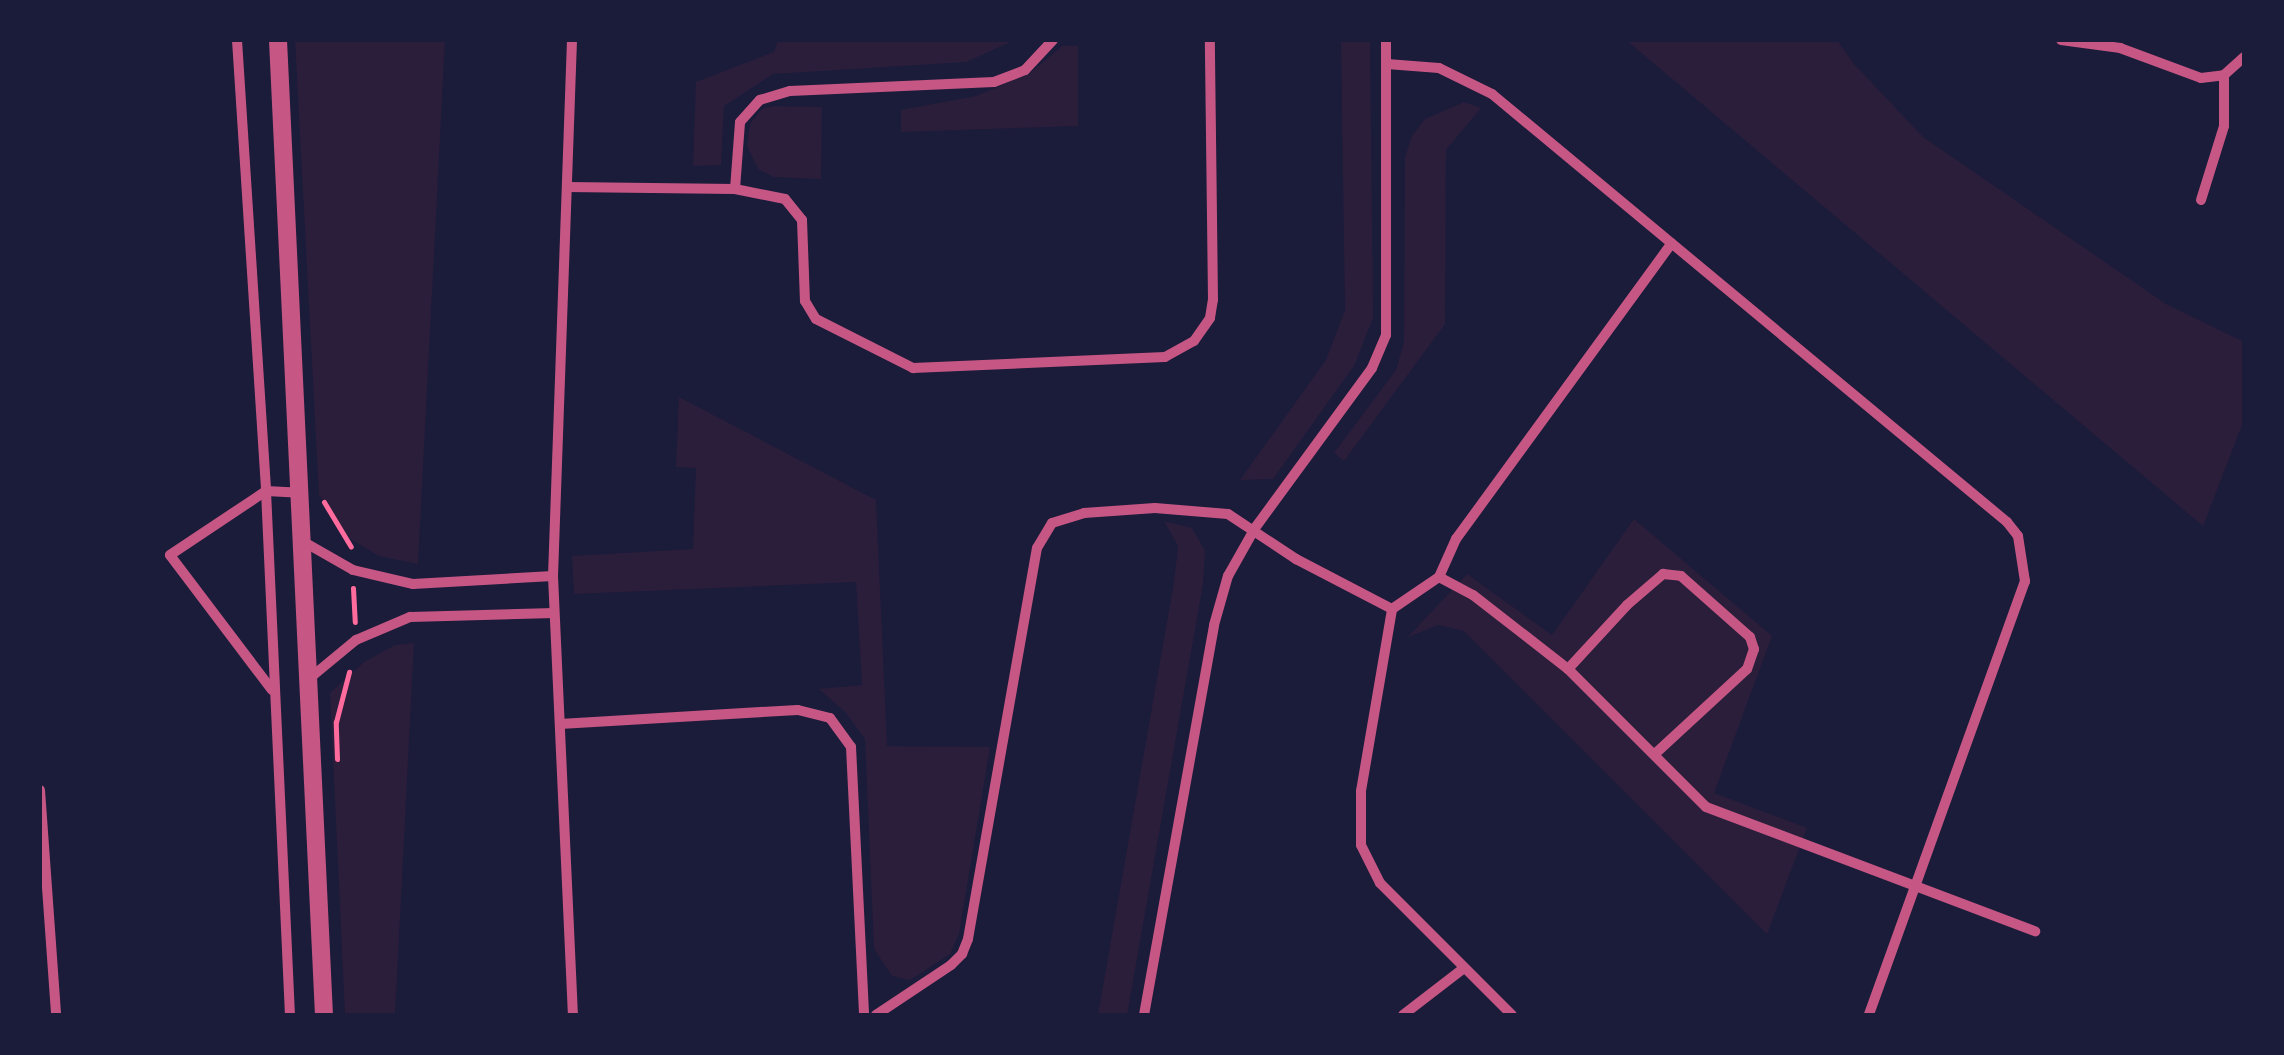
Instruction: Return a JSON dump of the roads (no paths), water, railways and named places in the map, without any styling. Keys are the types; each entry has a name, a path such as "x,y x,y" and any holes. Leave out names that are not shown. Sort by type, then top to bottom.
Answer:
{"street":[{"path":"236,40 266,491 272,691 290,1015"},
{"path":"278,40 324,1015"},
{"path":"572,40 554,612 574,1015"},
{"path":"734,189 740,122 760,100 790,91 994,82 1026,70 1053,40"},
{"path":"567,187 734,189 774,194 796,209 805,232 804,290 810,310 826,327 894,362 927,371 1164,357 1194,342 1210,318 1213,300 1210,40"},
{"path":"1144,1015 1214,626 1228,576 1255,528 1372,368 1386,335 1386,40"},
{"path":"2061,40 2120,48 2201,78 2224,75 2244,57"},
{"path":"1387,64 1439,68 1492,94 2007,522 2024,550 2025,581 1869,1015"},
{"path":"2201,200 2224,126 2224,75"},
{"path":"1512,1015 1380,883 1361,845 1361,791 1392,609 1439,578 1456,538 1672,243"},
{"path":"272,691 170,556 266,491 300,493"},
{"path":"876,1015 950,965 962,954 968,939 1044,531 1067,516 1155,508 1210,510 1255,528 1296,559 1392,609"},
{"path":"304,542 353,570 413,584 554,576"},
{"path":"1568,669 1627,605 1663,574 1681,576 1750,637 1754,649 1747,669 1655,754"},
{"path":"1439,578 1473,595 1568,669 1706,807 2035,932"},
{"path":"310,678 356,640 410,617 554,612"},
{"path":"560,724 798,710 830,718 851,747 864,1015"},
{"path":"40,790 56,1015"},
{"path":"1402,1015 1464,968"}]}
